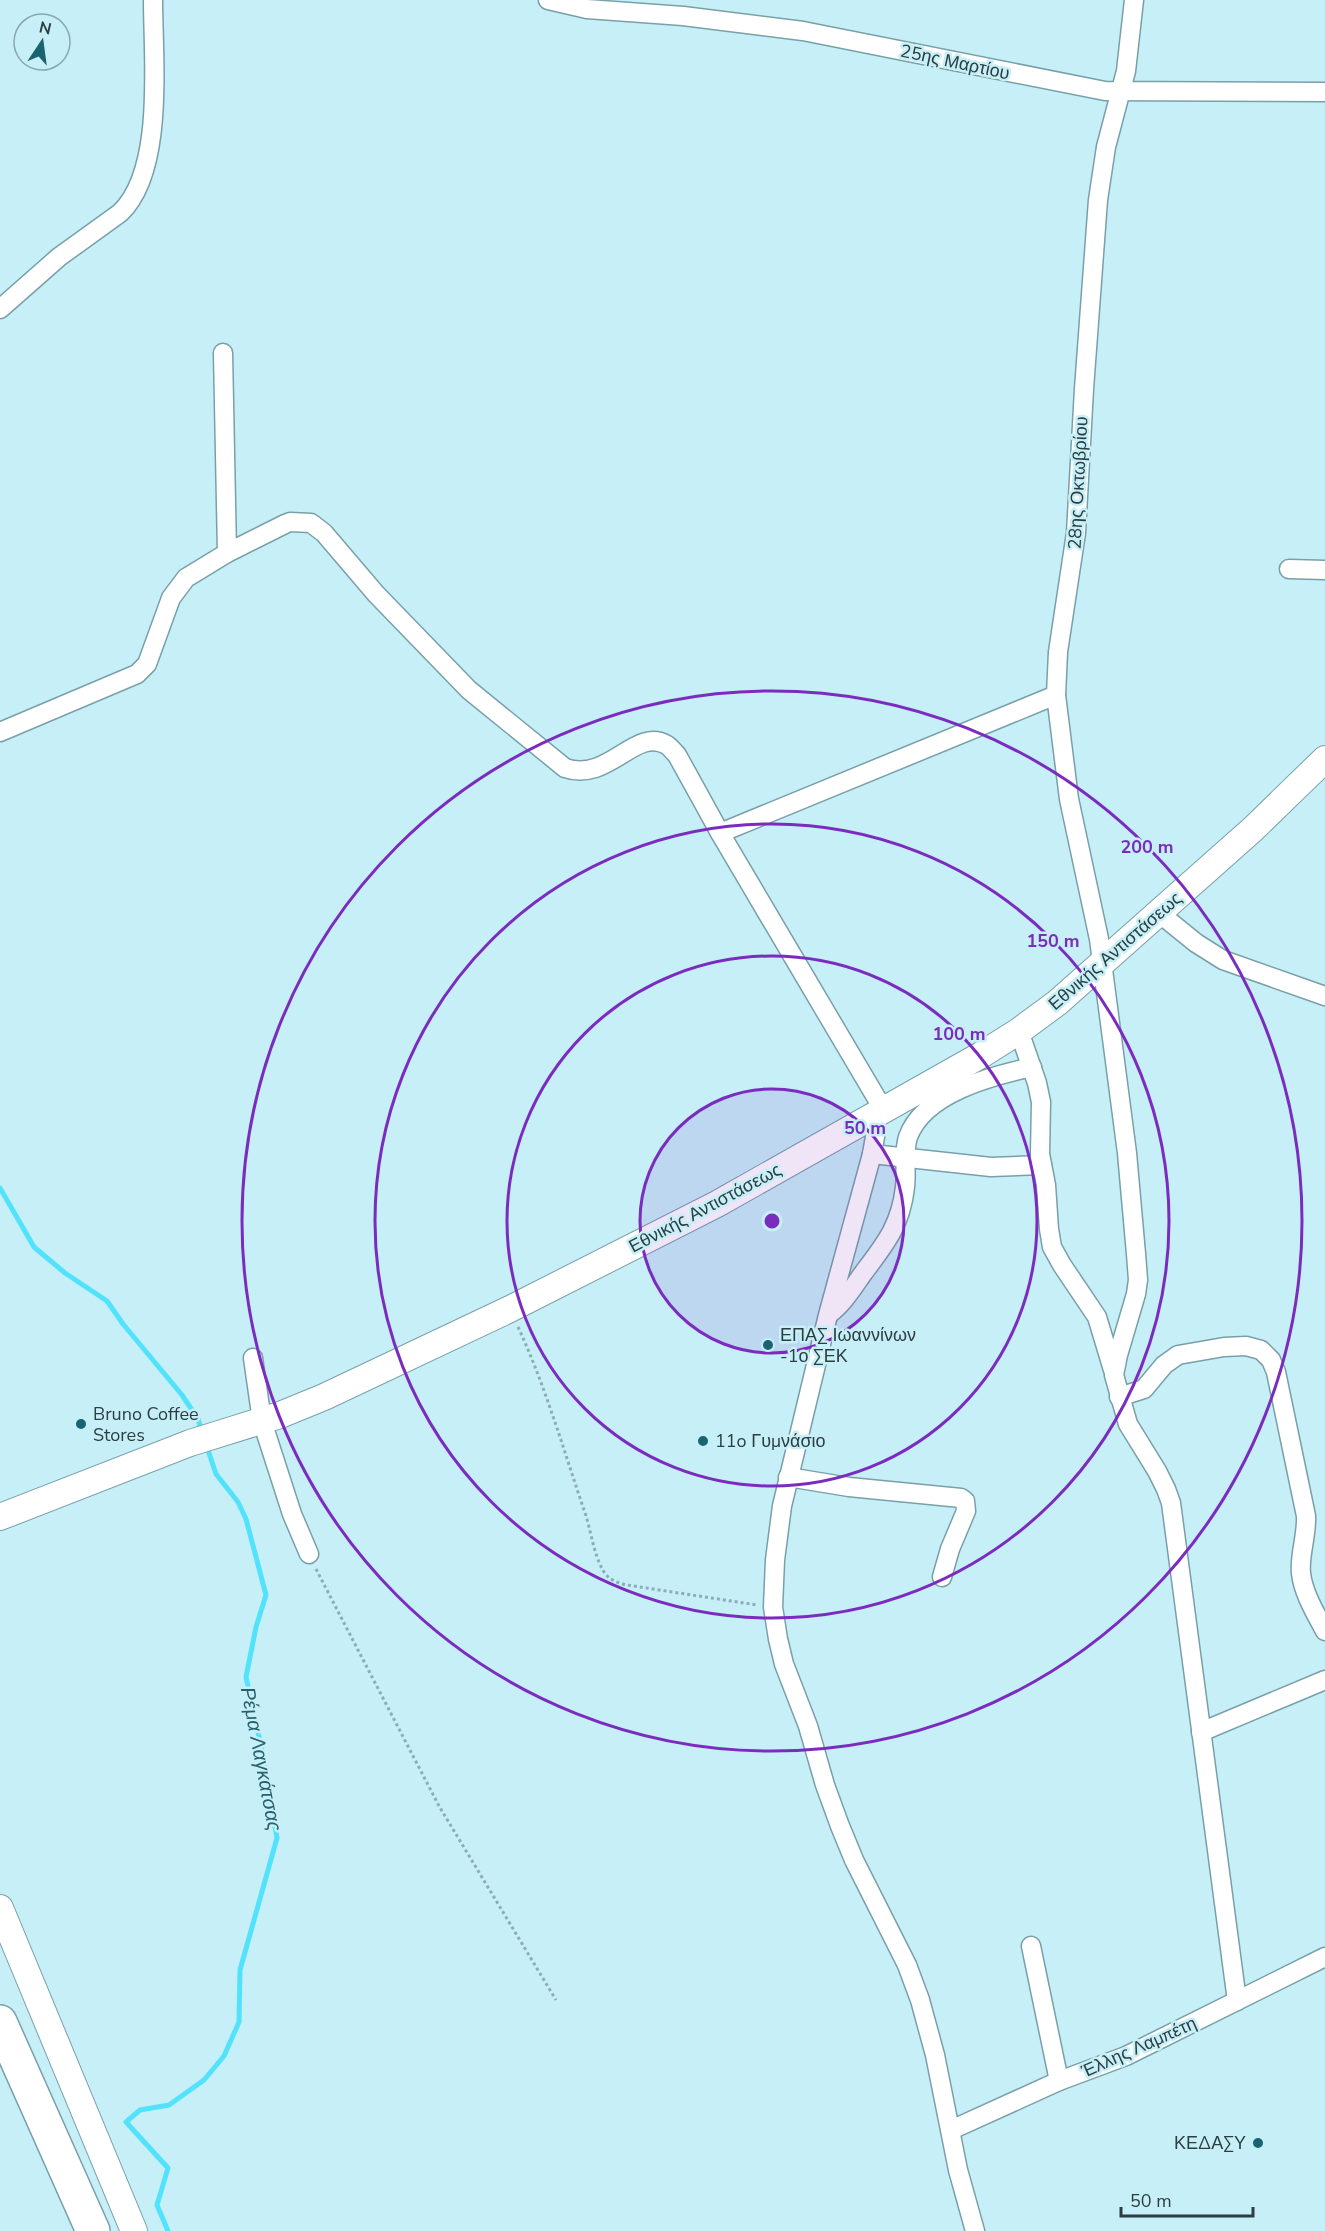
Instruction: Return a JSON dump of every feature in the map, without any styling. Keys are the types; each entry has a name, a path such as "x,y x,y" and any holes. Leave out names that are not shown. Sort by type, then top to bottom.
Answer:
{"highway":[{"path":"0,2022 93,2231"}],"street":[{"path":"0,309 59,257 128,206 140,185 151,132 154,82 153,0"},
{"name":"25ης Μαρτίου","path":"548,0 803,31 1091,89 1121,93 1325,92"},
{"name":"28ης Οκτωβρίου","path":"1114,1375 1138,1280 1127,1153 1094,912 1069,799 1056,695 1058,652 1076,542 1084,389 1098,200 1106,147 1128,58 1134,0"},
{"path":"222,353 228,553"},
{"path":"0,732 129,678 143,669 152,655 171,598 177,589 194,572 290,522 311,523 317,526 376,594 469,690 557,762 575,771 589,771 645,741 667,745 677,755 877,1113 872,1154 828,1315 788,1477 777,1540 773,1607 784,1664 808,1726 840,1826 854,1860 908,1965 915,1985 935,2055 958,2170 975,2231"},
{"path":"1288,569 1325,570"},
{"path":"720,833 1056,695"},
{"name":"Εθνικής Αντιστάσεως","path":"0,1517 189,1443 262,1421 324,1397 510,1309 717,1204 1019,1032 1057,1004 1160,913 1253,829 1325,759"},
{"path":"1160,913 1196,943 1223,960 1325,996"},
{"path":"1019,1032 1032,1067 1041,1102 1040,1147 1052,1247 1097,1317 1128,1424 1157,1470 1171,1503 1237,2001"},
{"path":"828,1315 848,1295 885,1245 895,1227 902,1206 905,1186 906,1145 911,1130 923,1113 934,1104 984,1079 1032,1067"},
{"path":"872,1154 991,1167 1042,1165"},
{"path":"1119,1397 1144,1389 1164,1365 1178,1355 1239,1346 1254,1348 1267,1355 1276,1372 1306,1516 1306,1538 1301,1575 1325,1631"},
{"path":"253,1358 262,1421 292,1514 309,1554"},
{"path":"788,1477 849,1487 961,1498 965,1501 966,1511 942,1577"},
{"path":"1201,1732 1325,1680"},
{"path":"0,1908 134,2231"},
{"path":"1030,1946 1059,2081"},
{"name":"Έλλης Λαμπέτη","path":"951,2130 1059,2081 1126,2056 1325,1957"}],"path":[{"path":"510,1309 542,1383 599,1562 605,1574 616,1582 627,1585 773,1607"},
{"path":"309,1554 439,1806 556,2000"}],"waterway":[{"name":"Ρέμα Λαγκάτσας","path":"0,1188 34,1247 65,1273 107,1301 123,1324 182,1395 198,1419 202,1432"},
{"name":"Ρέμα Λαγκάτσας","path":"168,2231 157,2205 168,2168 126,2122 140,2110 169,2105 204,2080 224,2056 239,2022 240,1970 277,1838 246,1677 256,1627 266,1595 246,1519 238,1502 216,1474 206,1444"}],"place":[{"name":"ΕΠΑΣ Ιωαννίνων -1ο ΣΕΚ","path":"768,1345"},
{"name":"Bruno Coffee Stores","path":"81,1424"},
{"name":"11o Γυμνάσιο","path":"703,1441"},
{"name":"ΚΕΔΑΣΥ","path":"1258,2143"}]}
